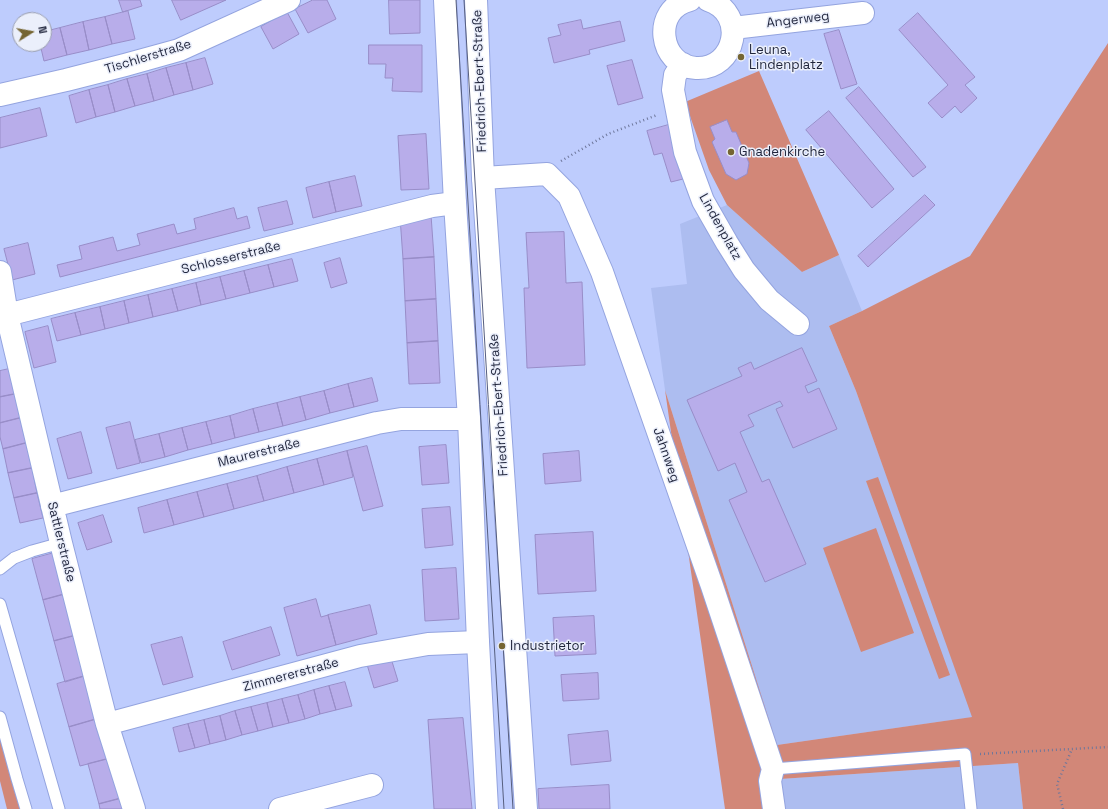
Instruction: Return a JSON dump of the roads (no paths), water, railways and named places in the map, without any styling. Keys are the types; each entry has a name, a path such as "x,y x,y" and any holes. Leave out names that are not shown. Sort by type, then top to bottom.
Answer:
{"street":[{"name":"Tischlerstraße","path":"0,95 118,67 179,50 289,0"},
{"path":"445,0 455,203 469,419 478,642 487,809"},
{"name":"Friedrich-Ebert-Straße","path":"476,0 484,178 526,809"},
{"path":"690,0 685,1 673,9 666,19 664,33 666,46 674,58 683,64 695,68 708,67 721,59 728,51 733,38 733,28 730,19 724,10 717,4 708,0"},
{"name":"Angerweg","path":"733,28 863,13"},
{"name":"Lindenplatz","path":"683,64 675,74 673,90 685,152 703,201 744,270 769,300 798,324"},
{"name":"Jahnweg","path":"484,178 547,174 570,196 602,272 712,586 773,769 770,781 774,809"},
{"name":"Schlosserstraße","path":"7,316 432,206 455,203"},
{"name":"Sattlerstraße","path":"0,272 7,316 61,543 107,724 134,809"},
{"name":"Maurerstraße","path":"52,506 377,423 401,419 469,419"},
{"name":"Zimmererstraße","path":"107,724 360,656 428,644 478,642"},
{"path":"280,809 372,785"}],"lane":[{"path":"0,569 14,558 61,543"},
{"path":"0,604 58,809"},
{"path":"0,717 26,809"},
{"path":"773,769 965,754 971,809"}],"tram line":[{"path":"456,0 504,809"},
{"path":"464,0 513,809"}],"place":[{"name":"Leuna, Lindenplatz","path":"741,57"},
{"name":"Gnadenkirche","path":"731,152"},
{"name":"Industrietor","path":"502,646"}]}
